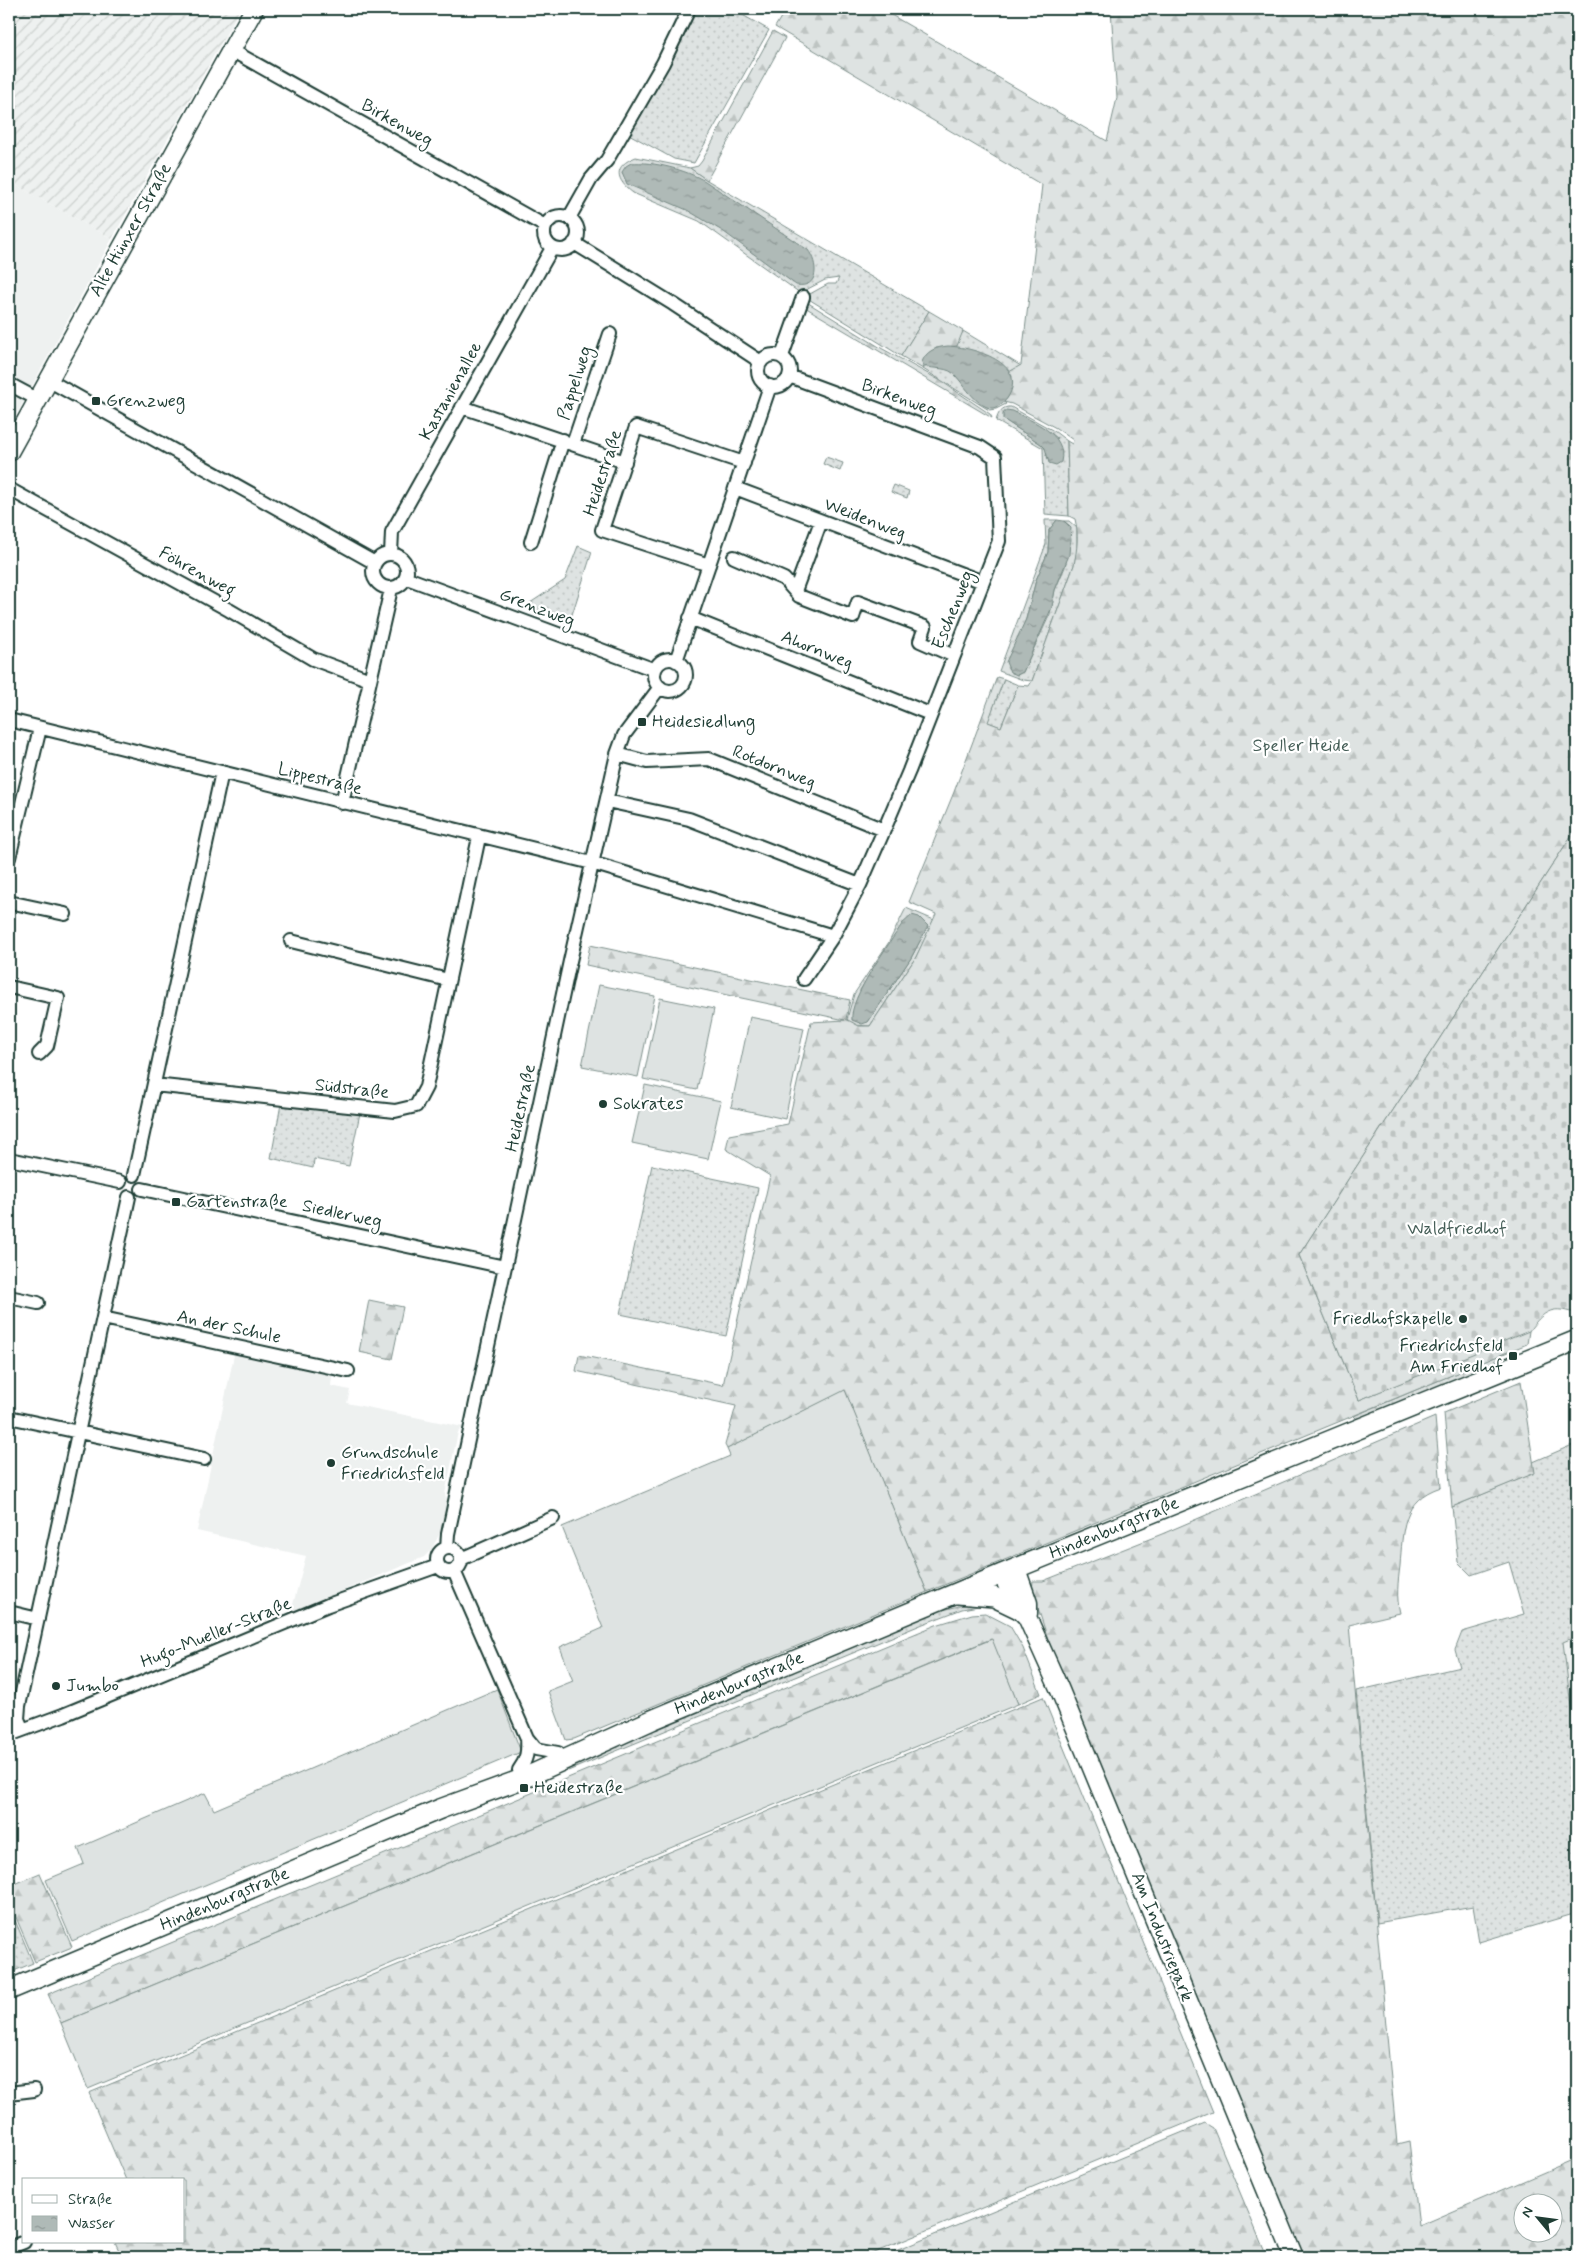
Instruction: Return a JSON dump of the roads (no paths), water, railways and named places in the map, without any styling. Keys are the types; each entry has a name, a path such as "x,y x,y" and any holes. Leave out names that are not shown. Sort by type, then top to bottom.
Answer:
{"main road":[{"name":"Hindenburgstraße","path":"9,1990 440,1809 522,1779 652,1720 1009,1571 1577,1340"},
{"path":"954,1594 994,1597 1023,1613"},
{"name":"Hindenburgstraße","path":"440,1809 558,1753 652,1720"}],"street":[{"name":"Alte Hünxer Straße","path":"9,452 254,9"},
{"path":"569,218 591,179 606,160 663,62 689,9"},
{"name":"Birkenweg","path":"231,50 545,226"},
{"path":"558,216 569,218 577,230 574,244 561,250 552,248 544,236 545,226 552,218 558,216"},
{"path":"574,244 673,304 761,362"},
{"name":"Kastanienallee","path":"391,554 392,532 552,248"},
{"path":"782,356 803,296"},
{"name":"Pappelweg","path":"531,542 610,334"},
{"path":"768,356 782,356 790,367 789,376 784,384 770,386 765,384 759,376 758,366 768,356"},
{"name":"Birkenweg","path":"789,376 980,447 995,457"},
{"path":"48,380 375,563"},
{"path":"9,384 37,399"},
{"path":"676,661 770,386"},
{"name":"Pappelweg","path":"462,407 625,462"},
{"name":"Heidestraße","path":"709,565 602,530 636,427 744,463"},
{"name":"Eschenweg","path":"884,830 999,541 995,457"},
{"name":"Weidenweg","path":"735,488 983,582"},
{"name":"Föhrenweg","path":"9,489 221,605 313,659 370,680"},
{"path":"795,591 821,521"},
{"path":"391,554 405,561 408,571 401,585 391,589 380,585 376,580 373,569 375,563 382,556 391,554"},
{"path":"734,557 784,579 799,596 853,617 858,602 925,628 920,641 954,656"},
{"name":"Grenzweg","path":"406,578 655,670"},
{"path":"342,803 391,589"},
{"name":"Ahornweg","path":"690,618 930,714"},
{"path":"666,660 676,661 680,663 685,671 682,685 674,691 669,691 660,687 655,679 655,670 666,660"},
{"name":"Heidestraße","path":"438,1566 438,1554 447,1548 448,1534 505,1267 617,754 624,735 660,687"},
{"name":"Lippestraße","path":"9,720 479,837 592,863"},
{"path":"9,858 40,728"},
{"name":"Rotdornweg","path":"617,754 647,762 709,760 884,830"},
{"path":"134,1175 222,772"},
{"path":"607,801 689,819 860,885"},
{"path":"804,980 833,936 860,885 884,830"},
{"name":"Südstraße","path":"154,1085 395,1111 416,1106 426,1087 479,837"},
{"path":"592,863 833,936"},
{"path":"9,902 65,914"},
{"path":"291,941 448,980"},
{"path":"9,987 58,998 47,1046 39,1054"},
{"path":"9,1159 120,1182 129,1175 134,1175"},
{"path":"120,1182 120,1189 123,1194 129,1197 139,1194 142,1189 142,1183 134,1175"},
{"name":"Siedlerweg","path":"142,1189 505,1267"},
{"path":"22,1728 18,1719 19,1706 129,1197"},
{"path":"9,1297 38,1303"},
{"name":"An der Schule","path":"102,1318 348,1370"},
{"path":"9,1417 204,1459"},
{"path":"461,1559 552,1518"},
{"path":"438,1566 447,1572 454,1571 459,1566 461,1559 455,1550 447,1548"},
{"name":"Hugo-Mueller-Straße","path":"9,1735 22,1728 63,1715 328,1605 438,1566"},
{"path":"454,1571 527,1738 536,1749 558,1753"},
{"name":"Am Industriepark","path":"1009,1571 1023,1613 1063,1697 1294,2257"},
{"path":"9,1612 38,1618"},
{"path":"519,1770 524,1763 528,1750 527,1738"},
{"path":"9,2093 34,2090"},
{"path":"9,2248 22,2243"}],"water":[{"path":"631,163 649,163 669,167 689,173 705,181 808,250 814,262 815,274 813,279 804,285 796,285 724,232 687,210 627,184 622,172"},
{"path":"948,346 984,354 1005,366 1011,375 1012,385 1005,401 993,408 982,405 953,373 945,369 924,366 922,362 929,352 939,347"},
{"path":"1006,410 1013,411 1038,424 1054,436 1062,452 1061,462 1056,465 1049,463 1045,448 1041,444 1003,419 1003,414"},
{"path":"1057,520 1064,521 1071,528 1069,555 1055,590 1052,607 1023,672 1017,675 1010,672 1006,662 1026,619 1036,580 1048,552 1049,530"},
{"path":"912,915 919,917 928,926 911,958 868,1022 862,1024 852,1020 853,1010 863,985 902,924"}],"place":[{"name":"Grenzweg","path":"96,401"},
{"name":"Heidesiedlung","path":"642,722"},
{"name":"Sokrates","path":"603,1104"},
{"name":"Gartenstraße","path":"176,1202"},
{"name":"Friedhofskapelle","path":"1463,1319"},
{"name":"Friedrichsfeld Am Friedhof","path":"1513,1356"},
{"name":"Grundschule Friedrichsfeld","path":"331,1463"},
{"name":"Jumbo","path":"56,1686"},
{"name":"Heidestraße","path":"524,1788"}],"park label":[{"name":"Speller Heide","path":"1301,746"},
{"name":"Waldfriedhof","path":"1457,1229"}]}
